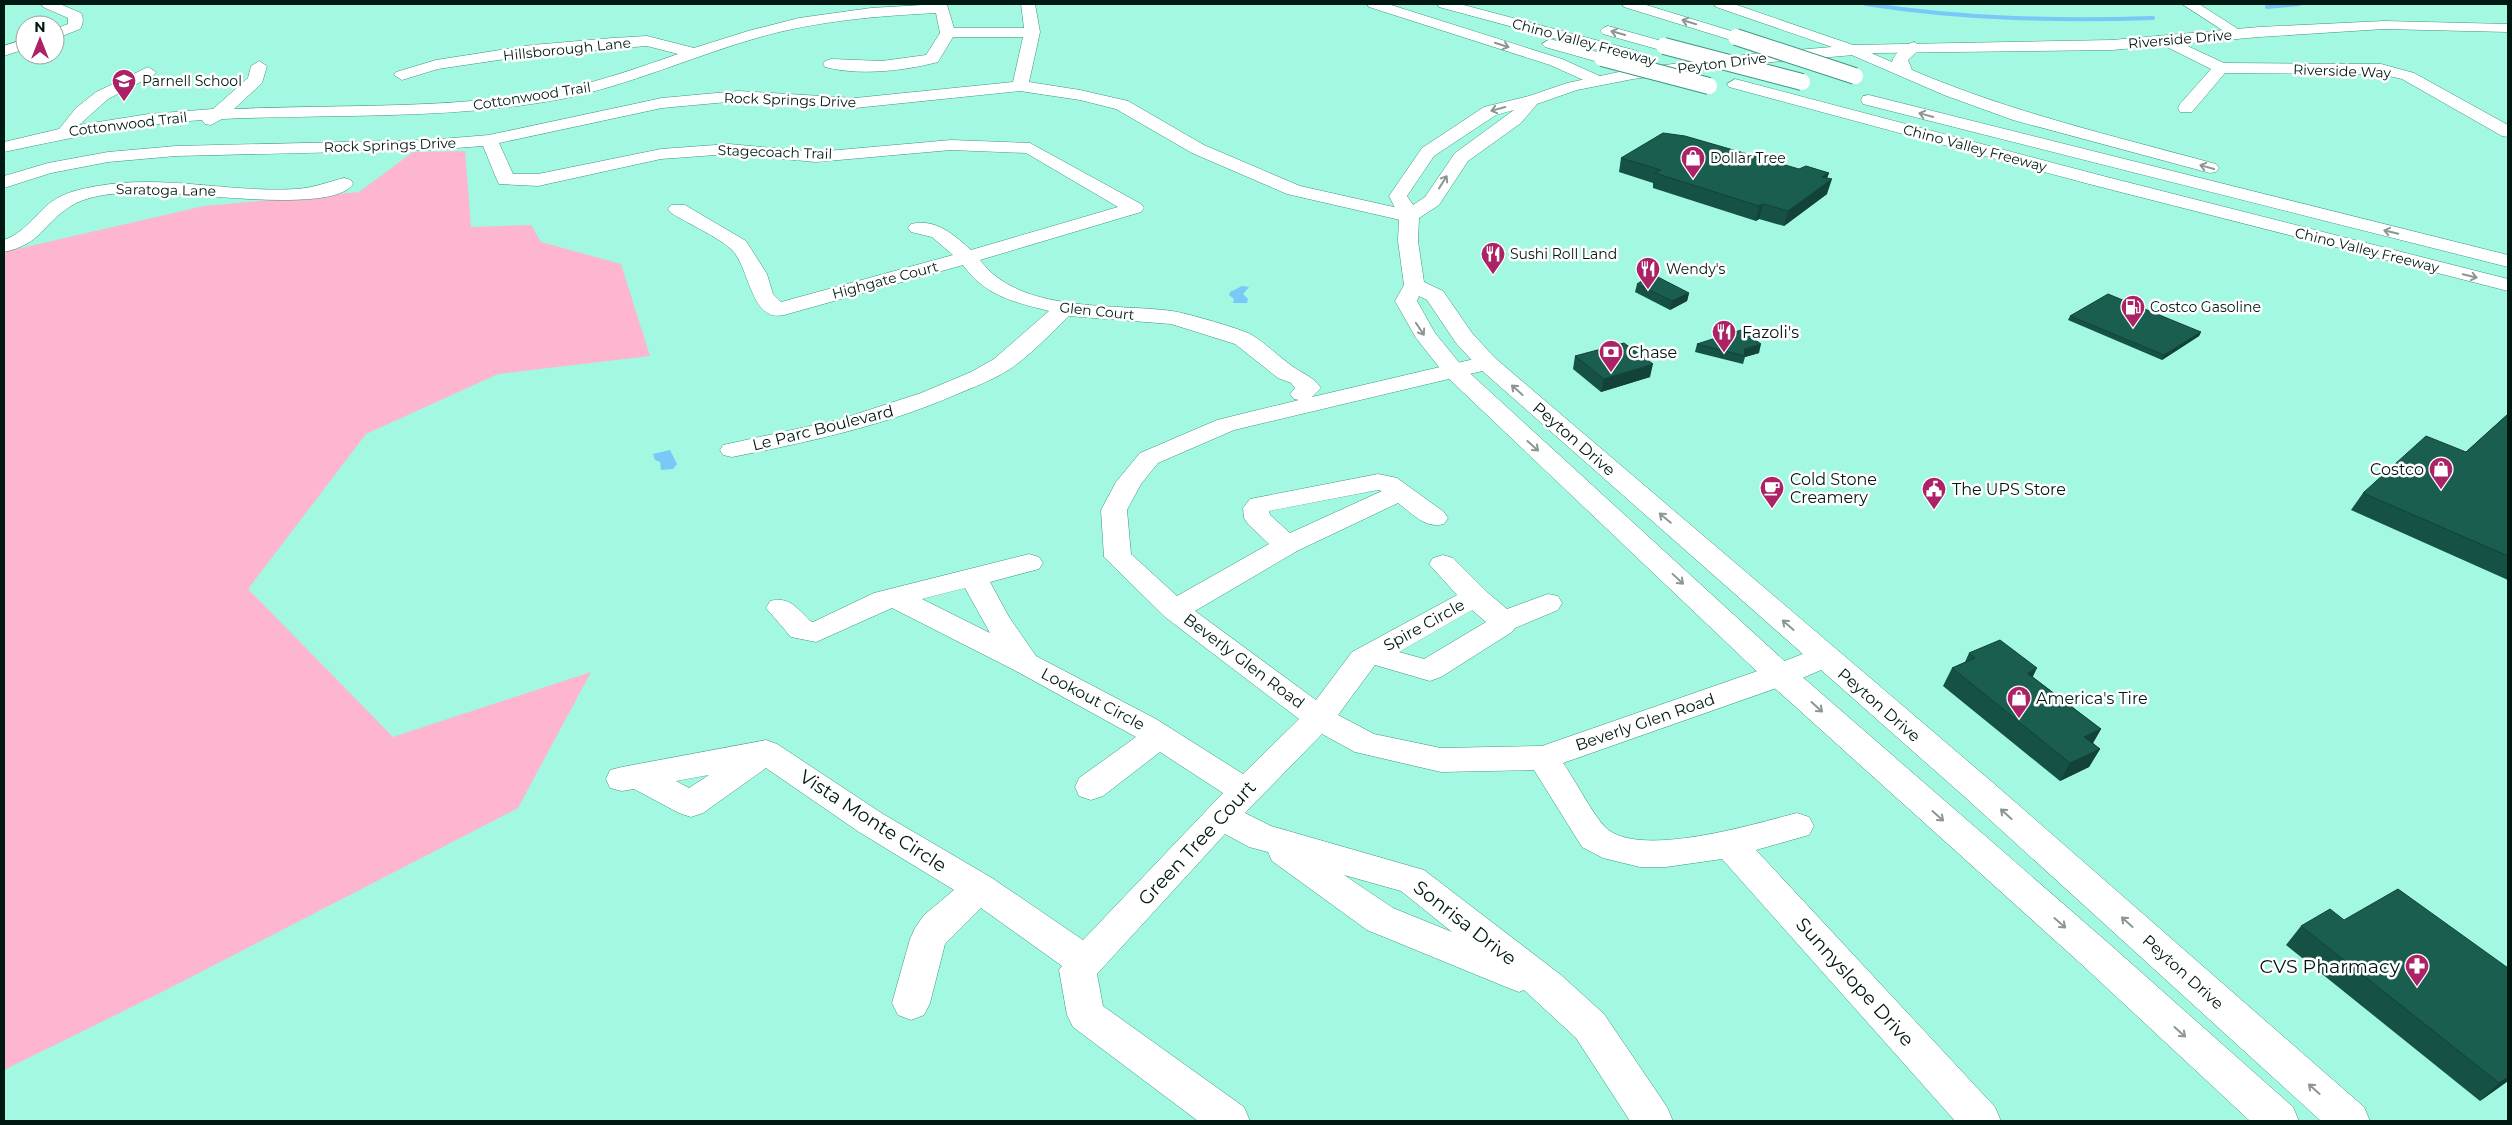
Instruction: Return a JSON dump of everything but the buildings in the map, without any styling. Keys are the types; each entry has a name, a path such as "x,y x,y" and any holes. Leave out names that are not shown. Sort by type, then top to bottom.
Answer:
{"main road":[{"path":"48,4 76,16 75,26 65,30"},
{"path":"1020,86 1032,32 1028,4"},
{"path":"1374,4 1556,62 1596,80"},
{"path":"1398,4 1993,163 2304,234"},
{"name":"Chino Valley Freeway","path":"1444,4 1735,84 2304,234 2508,285"},
{"path":"1630,4 1736,37 1960,112 2296,208"},
{"path":"1721,4 1852,50 1950,92 2019,116 2508,248"},
{"path":"2189,4 2238,34"},
{"path":"2210,4 2259,32"},
{"name":"Cottonwood Trail","path":"4,147 66,131 149,119 216,115 356,112 480,105 561,94 626,78 754,34 796,24 855,14 942,8 948,33"},
{"name":"Riverside Drive","path":"1852,50 1914,47 2055,47 2384,25 2508,28"},
{"name":"Chino Valley Freeway","path":"1598,28 1820,87"},
{"path":"831,64 869,68 909,64 932,59 948,33 1032,32"},
{"path":"530,33 532,50"},
{"name":"Hillsborough Lane","path":"402,75 436,65 532,50 648,41 697,54"},
{"path":"2166,41 2221,68 2186,108"},
{"path":"1906,73 1901,67 1900,59 1914,47"},
{"name":"Peyton Drive","path":"1852,50 1698,65 1596,80 1535,100 1490,111 1428,152 1398,196 1409,216 1408,241 1414,286 1406,301 1414,320 1428,341 1454,371 1780,675 2279,1121"},
{"path":"176,151 256,80 259,66"},
{"name":"Riverside Way","path":"2221,68 2380,69 2396,72 2408,76 2508,132"},
{"path":"66,131 77,114 117,85 148,72"},
{"name":"Rock Springs Drive","path":"4,182 48,168 108,157 176,151 429,145 489,140 662,103 738,96 855,103 1020,86 1080,95 1122,105 1198,149 1243,170 1294,190 1409,216"},
{"name":"Chino Valley Freeway","path":"1848,95 2508,261"},
{"name":"Peyton Drive","path":"1409,216 1432,201 1461,157 1514,120 1535,100"},
{"name":"Stagecoach Trail","path":"489,140 506,180 538,180 661,154 729,149 816,157 951,145 1030,148 1134,208"},
{"name":"Saratoga Lane","path":"4,246 24,239 51,210 83,194 120,188 217,190 253,195 292,196 322,192 344,184"},
{"name":"Highgate Court","path":"678,209 739,245 757,274 763,296 776,310 968,257 1134,208"},
{"name":"Glen Court","path":"918,228 938,232 968,257 978,271 993,285 1021,298 1064,309 1182,321 1243,339 1286,373 1285,386 1309,400"},
{"name":"Peyton Drive","path":"1414,286 1435,296 1464,338 1487,363 1979,790 2350,1121"},
{"name":"Le Parc Boulevard","path":"732,450 797,437 880,416 940,394 991,371 1013,356 1064,309"},
{"name":"Beverly Glen Road","path":"1487,363 1309,400 1226,425 1150,458 1129,482 1114,510 1118,557 1175,610 1319,718 1366,744 1441,760 1543,758 1780,675 1824,657"},
{"path":"1366,465 1435,518"},
{"path":"1287,545 1257,518 1256,508 1258,505 1378,482 1393,486"},
{"path":"1175,610 1287,545 1395,495 1393,486"},
{"path":"780,608 800,630 816,632 876,603 894,597 1029,563"},
{"name":"Spire Circle","path":"1443,564 1478,600 1504,621"},
{"name":"Lookout Circle","path":"973,577 1025,663"},
{"name":"Lookout Circle","path":"894,597 1025,663 1160,736 1233,803"},
{"name":"Spire Circle","path":"1319,718 1363,660 1469,600 1478,600"},
{"name":"Spire Circle","path":"1372,654 1424,670 1430,670 1502,625 1504,621 1548,604"},
{"name":"Green Tree Court","path":"1082,966 1233,803 1319,718"},
{"name":"Lookout Circle","path":"1091,787 1160,736"},
{"name":"Vista Monte Circle","path":"630,778 766,752 871,823 980,888 1082,966"},
{"path":"1543,758 1594,837 1606,846 1636,854 1654,855 1684,852 1797,826"},
{"name":"Sonrisa Drive","path":"1233,803 1261,837 1302,863 1380,919 1548,987"},
{"name":"Sonrisa Drive","path":"1261,837 1412,880 1548,987 1590,1026 1653,1121"},
{"name":"Sunnyslope Drive","path":"1728,842 1981,1121"},
{"path":"911,1003 928,939 937,926 980,888"},
{"path":"1082,966 1086,1015 1230,1121"}],"shaded area":[{"path":"465,151 471,227 531,225 541,242 621,264 650,356 498,374 366,434 248,589 393,737 591,672 518,808 160,993 4,1070 4,252 204,206 359,192 413,152"}],"water":[{"path":"1242,286 1249,287 1243,294 1248,299 1247,303 1233,303 1234,299 1229,295 1230,292"},
{"path":"670,450 677,464 673,469 661,470 660,462 655,460 653,454"}],"waterway":[{"path":"1866,4 1938,13 2009,18 2153,18"},
{"path":"2267,7 2299,4"}],"place":[{"name":"Parnell School","path":"124,102"},
{"name":"Dollar Tree","path":"1693,179"},
{"name":"Sushi Roll Land","path":"1493,275"},
{"name":"Wendy's","path":"1648,290"},
{"name":"Costco Gasoline","path":"2133,328"},
{"name":"Fazoli's","path":"1724,353"},
{"name":"Chase","path":"1611,373"},
{"name":"Costco","path":"2441,490"},
{"name":"Cold Stone Creamery","path":"1772,509"},
{"name":"The UPS Store","path":"1934,510"},
{"name":"America's Tire","path":"2019,719"},
{"name":"CVS Pharmacy","path":"2417,987"}]}
